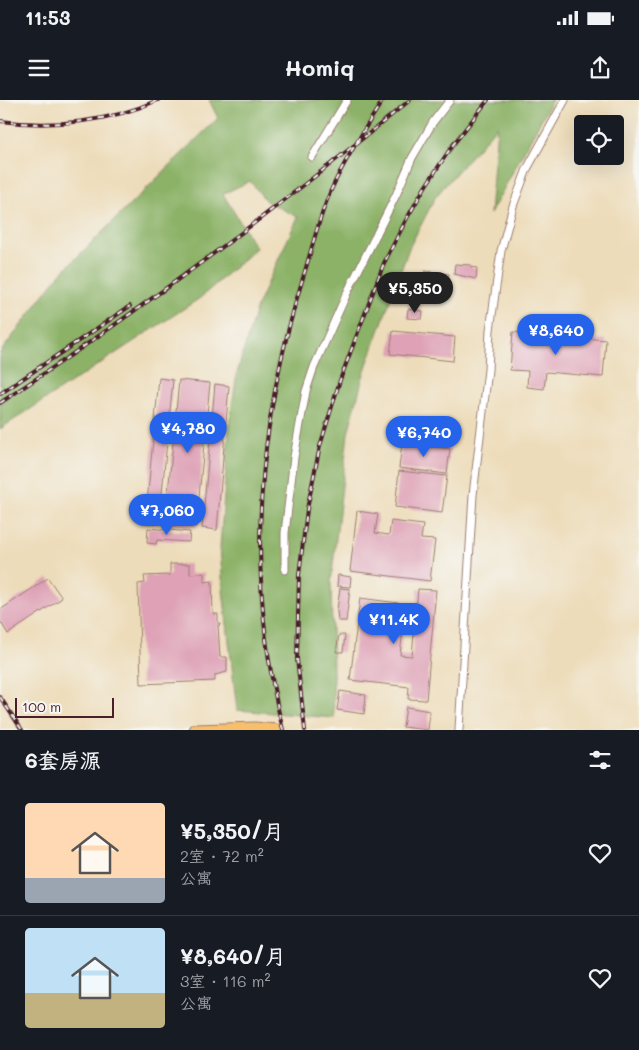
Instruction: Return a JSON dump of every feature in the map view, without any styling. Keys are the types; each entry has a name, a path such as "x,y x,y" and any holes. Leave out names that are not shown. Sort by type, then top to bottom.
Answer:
{"main road":[{"path":"196,730 255,728 276,730"}],"street":[{"path":"312,157 347,100"},
{"path":"285,570 285,533 294,457 306,391 314,367 347,293 396,195 412,158 429,128 450,100"},
{"path":"459,730 473,495 488,370 490,330 501,250 513,206 527,169 565,100"}],"green space":[{"path":"209,100 552,100 490,214 497,126 436,196 409,248 364,373 348,433 331,583 334,718 237,710 223,590 220,547 230,419 237,373 257,306 298,217 266,201 250,181 223,194 256,248 200,298 0,429 0,353 59,275 218,118"}],"building":[{"path":"455,264 471,265 471,267 477,268 476,279 454,274"},
{"path":"425,271 449,274 448,282 424,280"},
{"path":"408,309 423,311 422,319 407,318"},
{"path":"393,331 455,337 453,361 390,354"},
{"path":"513,332 606,340 603,377 546,372 544,389 527,387 528,371 510,370"},
{"path":"159,378 173,380 159,524 145,523"},
{"path":"179,380 210,383 196,527 165,524"},
{"path":"215,384 229,386 217,530 202,528"},
{"path":"402,443 450,449 447,474 399,468"},
{"path":"399,471 447,476 442,513 395,507"},
{"path":"357,511 378,514 375,533 389,535 391,521 423,525 421,539 435,540 430,581 350,571"},
{"path":"148,528 190,532 189,542 157,540 156,544 147,543"},
{"path":"170,564 190,564 190,574 204,573 204,582 212,581 213,614 218,614 218,623 220,623 218,625 220,657 227,657 227,672 215,675 215,681 141,684 138,584 145,583 144,576 170,575"},
{"path":"338,575 351,577 350,587 337,586"},
{"path":"48,578 62,598 8,634 0,621 0,610"},
{"path":"340,588 350,589 346,621 338,621 337,610"},
{"path":"418,589 436,590 426,700 408,699 409,687 350,680 360,598 406,604 400,655 412,656"},
{"path":"339,635 345,635 343,652 336,652"},
{"path":"340,691 366,695 364,714 337,710"},
{"path":"406,707 430,711 428,730 403,727"}],"railway":[{"path":"0,121 40,124 81,121 121,114 158,100"},
{"path":"283,730 271,672 263,614 260,556 261,499 276,386 289,328 320,219 343,166 383,100"},
{"path":"0,403 106,331 209,257 311,180 410,100"},
{"path":"305,730 297,659 299,575 307,509 320,446 340,380 384,263 425,187 452,146 488,100"},
{"path":"0,394 130,306"},
{"path":"0,697 22,730"}]}
